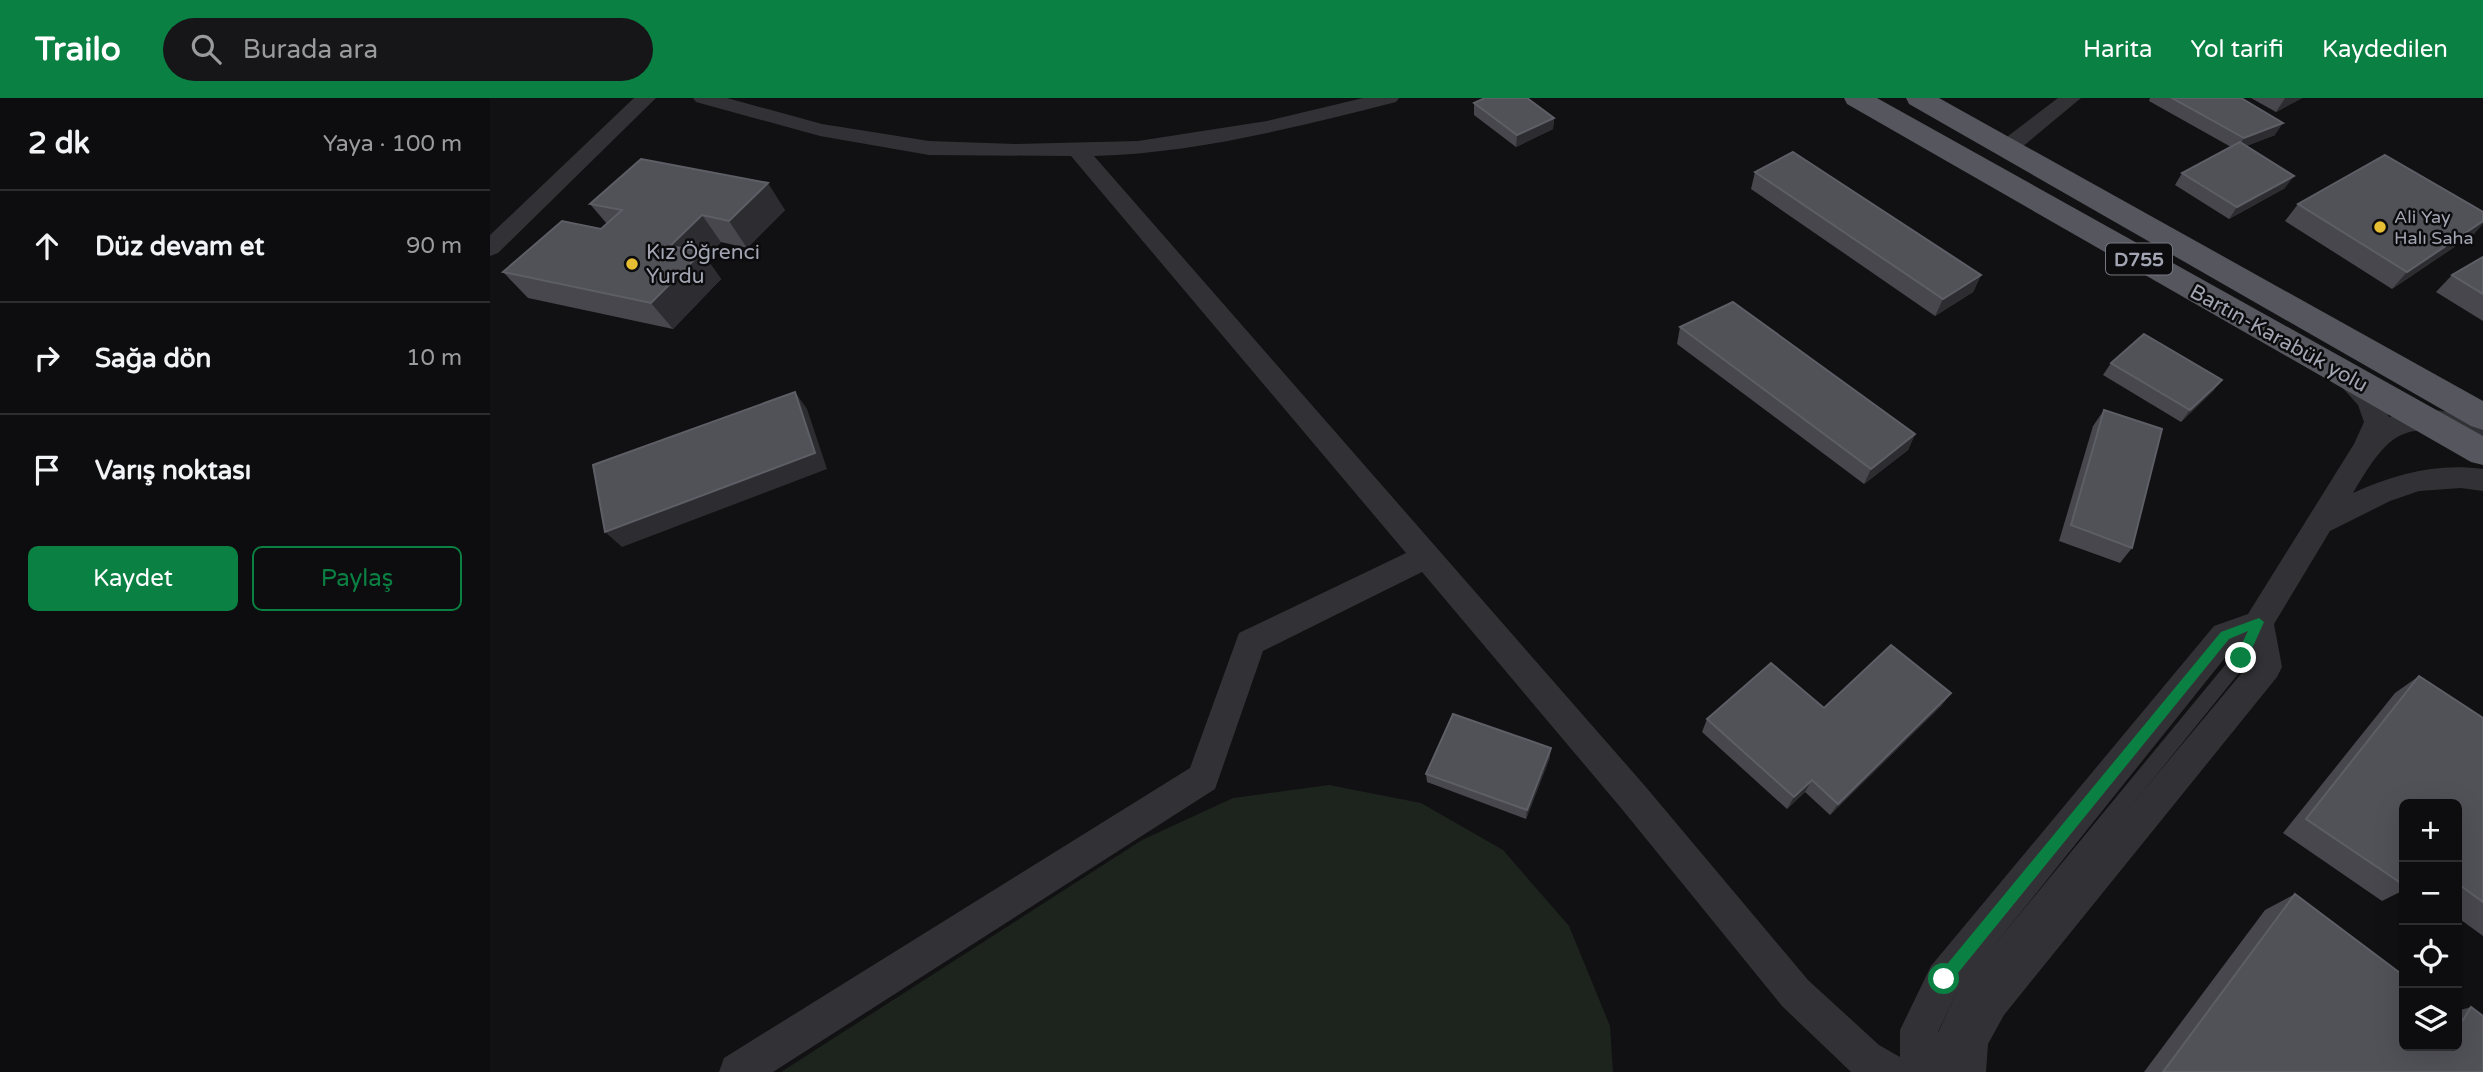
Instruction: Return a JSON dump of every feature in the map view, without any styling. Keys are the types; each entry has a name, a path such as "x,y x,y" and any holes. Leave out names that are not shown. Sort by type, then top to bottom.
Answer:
{"highway":[{"name":"Bartın-Karabük yolu","path":"1857,98 2483,452"},
{"name":"Bartın-Karabük yolu","path":"1919,98 2483,417"}],"street":[{"path":"490,248 646,98"},
{"path":"703,98 820,130 929,148 1077,150 1138,148 1267,127 1389,98"},
{"path":"2007,148 2071,98"},
{"path":"1077,150 1633,797 1795,993 1865,1059 1889,1072"},
{"path":"1919,1072 1919,1030 1944,979 2225,635 2259,622 2366,447 2377,422 2370,401 2344,375"},
{"path":"2366,447 2395,425 2422,418 2483,427"},
{"path":"2319,524 2355,504 2430,476 2483,480"},
{"path":"738,1072 1203,778 1250,642 1426,557"},
{"path":"1967,1072 1969,1040 1991,1002 2266,667 2259,622"}],"lane":[{"path":"1942,1072 1942,1046 1965,996 2241,658 2259,622"}],"shaded area":[{"path":"1329,785 1421,803 1503,850 1569,926 1610,1026 1613,1072 781,1072 1142,840 1233,798"}],"building":[{"path":"1485,98 1527,98 1554,118 1517,135 1474,103"},
{"path":"2172,98 2241,98 2283,123 2244,138"},
{"path":"2240,142 2294,176 2237,207 2182,173"},
{"path":"1793,152 1981,275 1943,299 1755,172"},
{"name":"Ali Yay Halı Saha","path":"2385,155 2483,212 2483,221 2407,272 2298,204"},
{"path":"641,159 768,183 729,221 702,215 670,246 702,252 651,303 503,272 562,221 601,229 622,210 590,204"},
{"path":"2483,257 2483,294 2452,275"},
{"path":"1733,302 1915,434 1871,469 1680,327"},
{"path":"2144,334 2222,380 2190,410 2111,363"},
{"path":"795,392 815,453 605,532 593,465"},
{"path":"2104,410 2162,429 2132,548 2071,525"},
{"path":"1891,645 1951,693 1838,804 1812,780 1794,797 1707,719 1771,663 1824,708"},
{"path":"2419,676 2483,718 2483,902 2462,887 2462,799 2399,799 2399,882 2306,819"},
{"path":"1453,714 1551,748 1527,810 1426,774"},
{"path":"2295,894 2399,972 2399,1051 2462,1051 2462,1019 2471,1007 2483,1016 2483,1072 2163,1072"}],"place":[{"name":"Ali Yay Halı Saha","path":"2380,227"},
{"name":"Kız Öğrenci Yurdu","path":"632,264"}],"route":[{"path":"1944,979 2225,635 2259,622 2241,658"}]}
